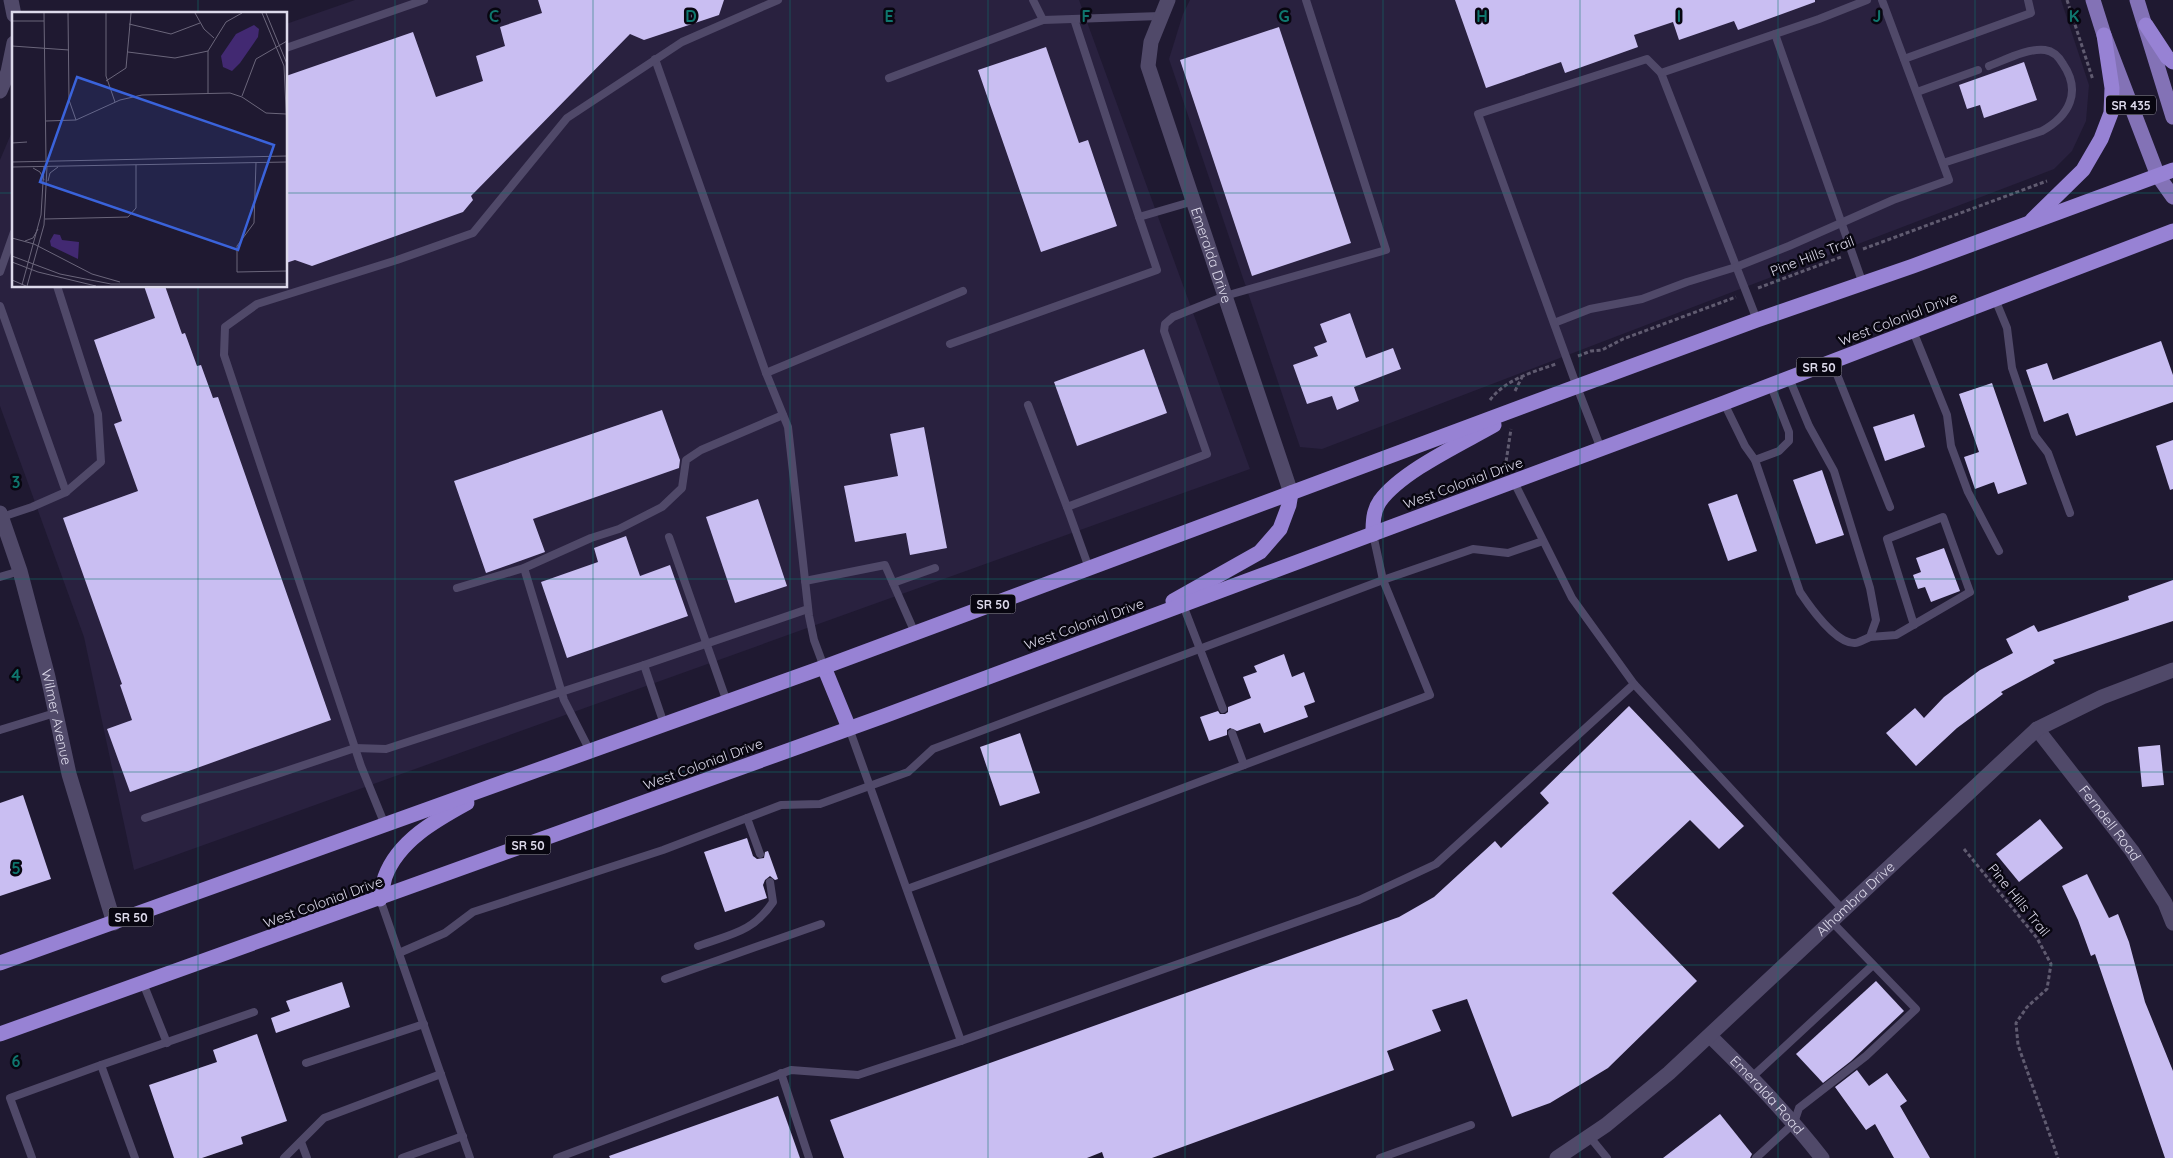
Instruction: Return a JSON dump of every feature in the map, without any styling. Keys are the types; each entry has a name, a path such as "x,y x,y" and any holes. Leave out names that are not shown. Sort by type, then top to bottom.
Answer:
{"highway":[{"path":"2146,25 2167,57 2173,62"},
{"path":"2028,225 2082,170 2101,139 2111,113 2112,88 2104,35"},
{"name":"SR 50","path":"0,963 824,667 1757,320 2028,225 2173,170"},
{"name":"West Colonial Drive","path":"0,1034 380,899 1132,624 1771,386 2173,231"},
{"path":"1373,534 1373,519 1379,502 1399,480 1532,403"},
{"path":"1132,624 1260,552 1280,529 1290,505 1291,493"},
{"path":"824,667 849,728"},
{"path":"380,899 385,876 400,852 432,823 501,783"}],"main road":[{"name":"SR 435","path":"2093,0 2104,35 2158,176 2173,197"},
{"name":"SR 435","path":"2137,0 2173,118"}],"street":[{"name":"Emeralda Drive","path":"1168,0 1150,42 1148,66 1291,493"},
{"path":"0,91 8,72 12,53"},
{"name":"Wilmer Avenue","path":"1,515 20,571 69,774 114,923"},
{"name":"Alhambra Drive","path":"1558,1158 1662,1079 2037,729 2102,697 2173,670"},
{"name":"Ferndell Road","path":"2037,729 2132,851 2165,902 2173,923"},
{"name":"Emeralda Road","path":"1710,1036 1794,1122 1822,1158"}],"lane":[{"path":"288,47 424,0"},
{"path":"385,825 355,748 224,355 226,327 257,304 397,260 473,233 567,118 682,42 778,0"},
{"path":"1033,0 1043,20"},
{"path":"1067,507 1208,454 1164,332 1165,324 1173,317 1225,296 1386,250 1306,0"},
{"path":"1661,73 1867,0"},
{"path":"1554,323 1590,309 1642,299 1687,282 1736,267 1893,200 1949,180 1882,0"},
{"path":"1904,59 2031,13 2028,0"},
{"path":"888,78 1043,20 1160,16"},
{"path":"950,344 1157,270 1074,19"},
{"path":"1775,34 1863,284"},
{"path":"1943,163 2042,131 2060,118 2068,107 2072,90 2068,72 2055,54 2047,50 2027,52 1989,66"},
{"path":"655,59 766,373 788,427 808,609 814,640 824,667"},
{"path":"1602,449 1567,360 1478,114 1647,59 1661,73 1757,320"},
{"path":"1917,92 1978,70"},
{"path":"1139,217 1194,202"},
{"path":"0,272 12,238"},
{"path":"1,515 32,507 66,492 101,462 98,414 58,288"},
{"path":"766,373 963,291"},
{"path":"1995,299 2007,328 2012,368 2035,436 2048,453 2070,513"},
{"path":"0,306 66,492"},
{"path":"1913,331 1947,415 1951,446 1968,492 1999,551"},
{"path":"1832,362 1890,507"},
{"path":"1789,378 1808,426 1834,471 1870,588 1876,620 1870,637"},
{"path":"1755,460 1779,451 1789,441 1789,432 1771,386"},
{"path":"1724,403 1745,446 1755,460 1800,592 1806,602 1842,641 1856,643 1870,637 1896,636 1914,626 1970,592 1943,517 1887,539 1914,626"},
{"path":"1028,405 1089,568"},
{"path":"457,588 524,568 591,538 619,529 662,506 682,488 686,460 690,457 701,450 783,415"},
{"path":"1514,482 1572,598 1634,684 1844,911"},
{"path":"907,889 1090,823 1430,695 1383,580 1373,534"},
{"path":"669,537 727,702"},
{"path":"399,953 445,933 473,912 663,850 781,805 820,804 908,772 933,749 1383,580 1473,550 1508,553 1543,540"},
{"path":"805,581 884,566 915,633"},
{"path":"524,568 564,700 590,751"},
{"path":"893,583 935,568"},
{"path":"0,578 20,571"},
{"path":"1183,605 1223,709"},
{"path":"145,818 355,748 386,749 644,665 808,609"},
{"path":"644,665 664,724"},
{"path":"557,1158 791,1070 858,1075 961,1042 1359,900 1436,864 1634,684"},
{"path":"0,730 55,713"},
{"path":"849,728 961,1042"},
{"path":"1232,733 1244,765"},
{"path":"746,818 760,854"},
{"path":"698,946 752,926 763,917 773,902 770,882"},
{"path":"380,899 470,1158"},
{"path":"1756,1158 1794,1122 1799,1108 1866,1056 1916,1009 1832,922"},
{"path":"665,979 821,924"},
{"path":"1752,1077 1873,965"},
{"path":"143,983 167,1043"},
{"path":"32,1158 10,1098 254,1012"},
{"path":"306,1063 424,1024"},
{"path":"101,1065 136,1158"},
{"path":"781,1073 809,1158"},
{"path":"284,1158 324,1118 442,1074"},
{"path":"1380,1158 1470,1125"},
{"path":"402,1158 463,1136"},
{"path":"1589,1136 1607,1158"},
{"path":"300,1142 307,1158"}],"path":[{"path":"2066,0 2092,78 2098,86"},
{"name":"Pine Hills Trail","path":"1512,396 1523,376 1591,351 1602,350 1623,339 2050,180"},
{"path":"1501,469 1506,462 1511,424"},
{"name":"Pine Hills Trail","path":"1964,849 2037,938 2051,964 2047,989 2027,1007 2016,1023 2018,1045 2058,1158"}],"shaded area":[{"path":"355,0 1079,0 1250,469 134,870 84,637 0,406 0,160 12,132 12,288 288,288 288,23"},
{"path":"1190,0 2061,0 2089,85 2086,121 2072,151 2054,169 1322,449 1300,447 1169,59 1183,14"}],"building":[{"path":"538,0 724,0 719,15 644,40 630,34 471,196 473,200 463,212 312,266 295,260 288,262 288,75 413,32 436,97 483,81 476,56 505,46 500,27 542,13"},
{"path":"1455,0 1815,0 1815,2 1738,30 1734,21 1679,40 1673,22 1634,35 1638,47 1565,73 1561,62 1486,88"},
{"path":"1279,27 1351,243 1252,276 1180,60"},
{"path":"1046,47 1079,143 1088,140 1117,226 1041,252 978,70"},
{"path":"2024,62 2037,100 1984,118 1980,105 1967,109 1959,85"},
{"path":"145,288 166,288 182,334 185,333 197,366 201,365 213,398 218,397 331,720 130,792 107,729 132,720 120,685 122,684 63,518 138,491 114,424 122,421 94,340 155,318"},
{"path":"1350,313 1366,358 1393,348 1401,369 1354,387 1359,401 1337,410 1332,396 1307,404 1293,365 1318,356 1314,347 1327,342 1320,324"},
{"path":"2161,341 2173,375 2173,402 2076,436 2068,413 2044,422 2026,370 2047,363 2053,380"},
{"path":"1144,349 1167,413 1077,446 1054,382"},
{"path":"1992,383 2027,484 1998,494 1994,482 1975,489 1964,457 1979,452 1959,394"},
{"path":"662,410 680,460 679,468 533,519 545,552 486,573 454,481"},
{"path":"1914,414 1925,447 1885,461 1873,427"},
{"path":"924,427 947,548 910,555 906,533 855,542 844,486 898,476 890,434"},
{"path":"2173,440 2173,489 2170,490 2156,446"},
{"path":"1822,470 1844,535 1816,544 1793,480"},
{"path":"1737,494 1757,551 1728,561 1708,504"},
{"path":"758,499 787,586 735,603 706,517"},
{"path":"626,536 640,576 670,565 688,616 567,658 541,582 598,562 594,548"},
{"path":"1944,548 1960,591 1931,602 1925,587 1918,589 1913,575 1921,572 1916,558"},
{"path":"2173,580 2173,621 2053,660 2055,663 2001,692 2003,694 1957,728 1916,766 1886,733 1915,708 1924,718 1944,697 1980,670 2013,653 2006,639 2034,625 2038,632 2129,600 2128,596"},
{"path":"1284,654 1292,677 1304,672 1315,702 1304,706 1308,717 1264,733 1260,723 1237,731 1230,728 1227,730 1227,735 1209,741 1200,717 1218,711 1220,714 1225,714 1228,712 1228,707 1251,698 1243,677 1257,672 1254,666"},
{"path":"1629,706 1744,826 1719,849 1690,820 1612,893 1697,981 1608,1068 1550,1103 1512,1117 1467,999 1432,1010 1441,1031 1387,1051 1394,1070 1152,1158 1104,1158 1102,1152 1087,1158 844,1158 830,1120 1399,917 1434,897 1495,841 1501,848 1549,803 1540,793"},
{"path":"1020,733 1040,793 1000,806 980,747"},
{"path":"2160,745 2164,785 2142,787 2138,747"},
{"path":"23,795 51,879 0,896 0,803"},
{"path":"2040,819 2063,848 2019,882 1996,854"},
{"path":"747,838 753,856 757,859 764,858 765,852 768,851 778,879 775,880 770,876 765,880 763,885 767,898 725,912 704,852"},
{"path":"2087,874 2109,918 2118,914 2129,942 2145,1002 2173,1071 2173,1158 2165,1158 2095,954 2091,956 2078,920 2062,886"},
{"path":"1876,981 1904,1011 1851,1061 1823,1083 1796,1054"},
{"path":"342,982 350,1007 276,1033 271,1018 290,1011 286,1001"},
{"path":"257,1034 287,1121 241,1137 243,1144 202,1158 174,1158 149,1085 217,1062 213,1050"},
{"path":"1857,1070 1869,1086 1887,1073 1907,1101 1900,1106 1930,1158 1894,1158 1875,1124 1866,1130 1835,1087"},
{"path":"778,1096 800,1158 610,1158 609,1156"},
{"path":"1720,1114 1752,1154 1750,1158 1663,1158"}]}
